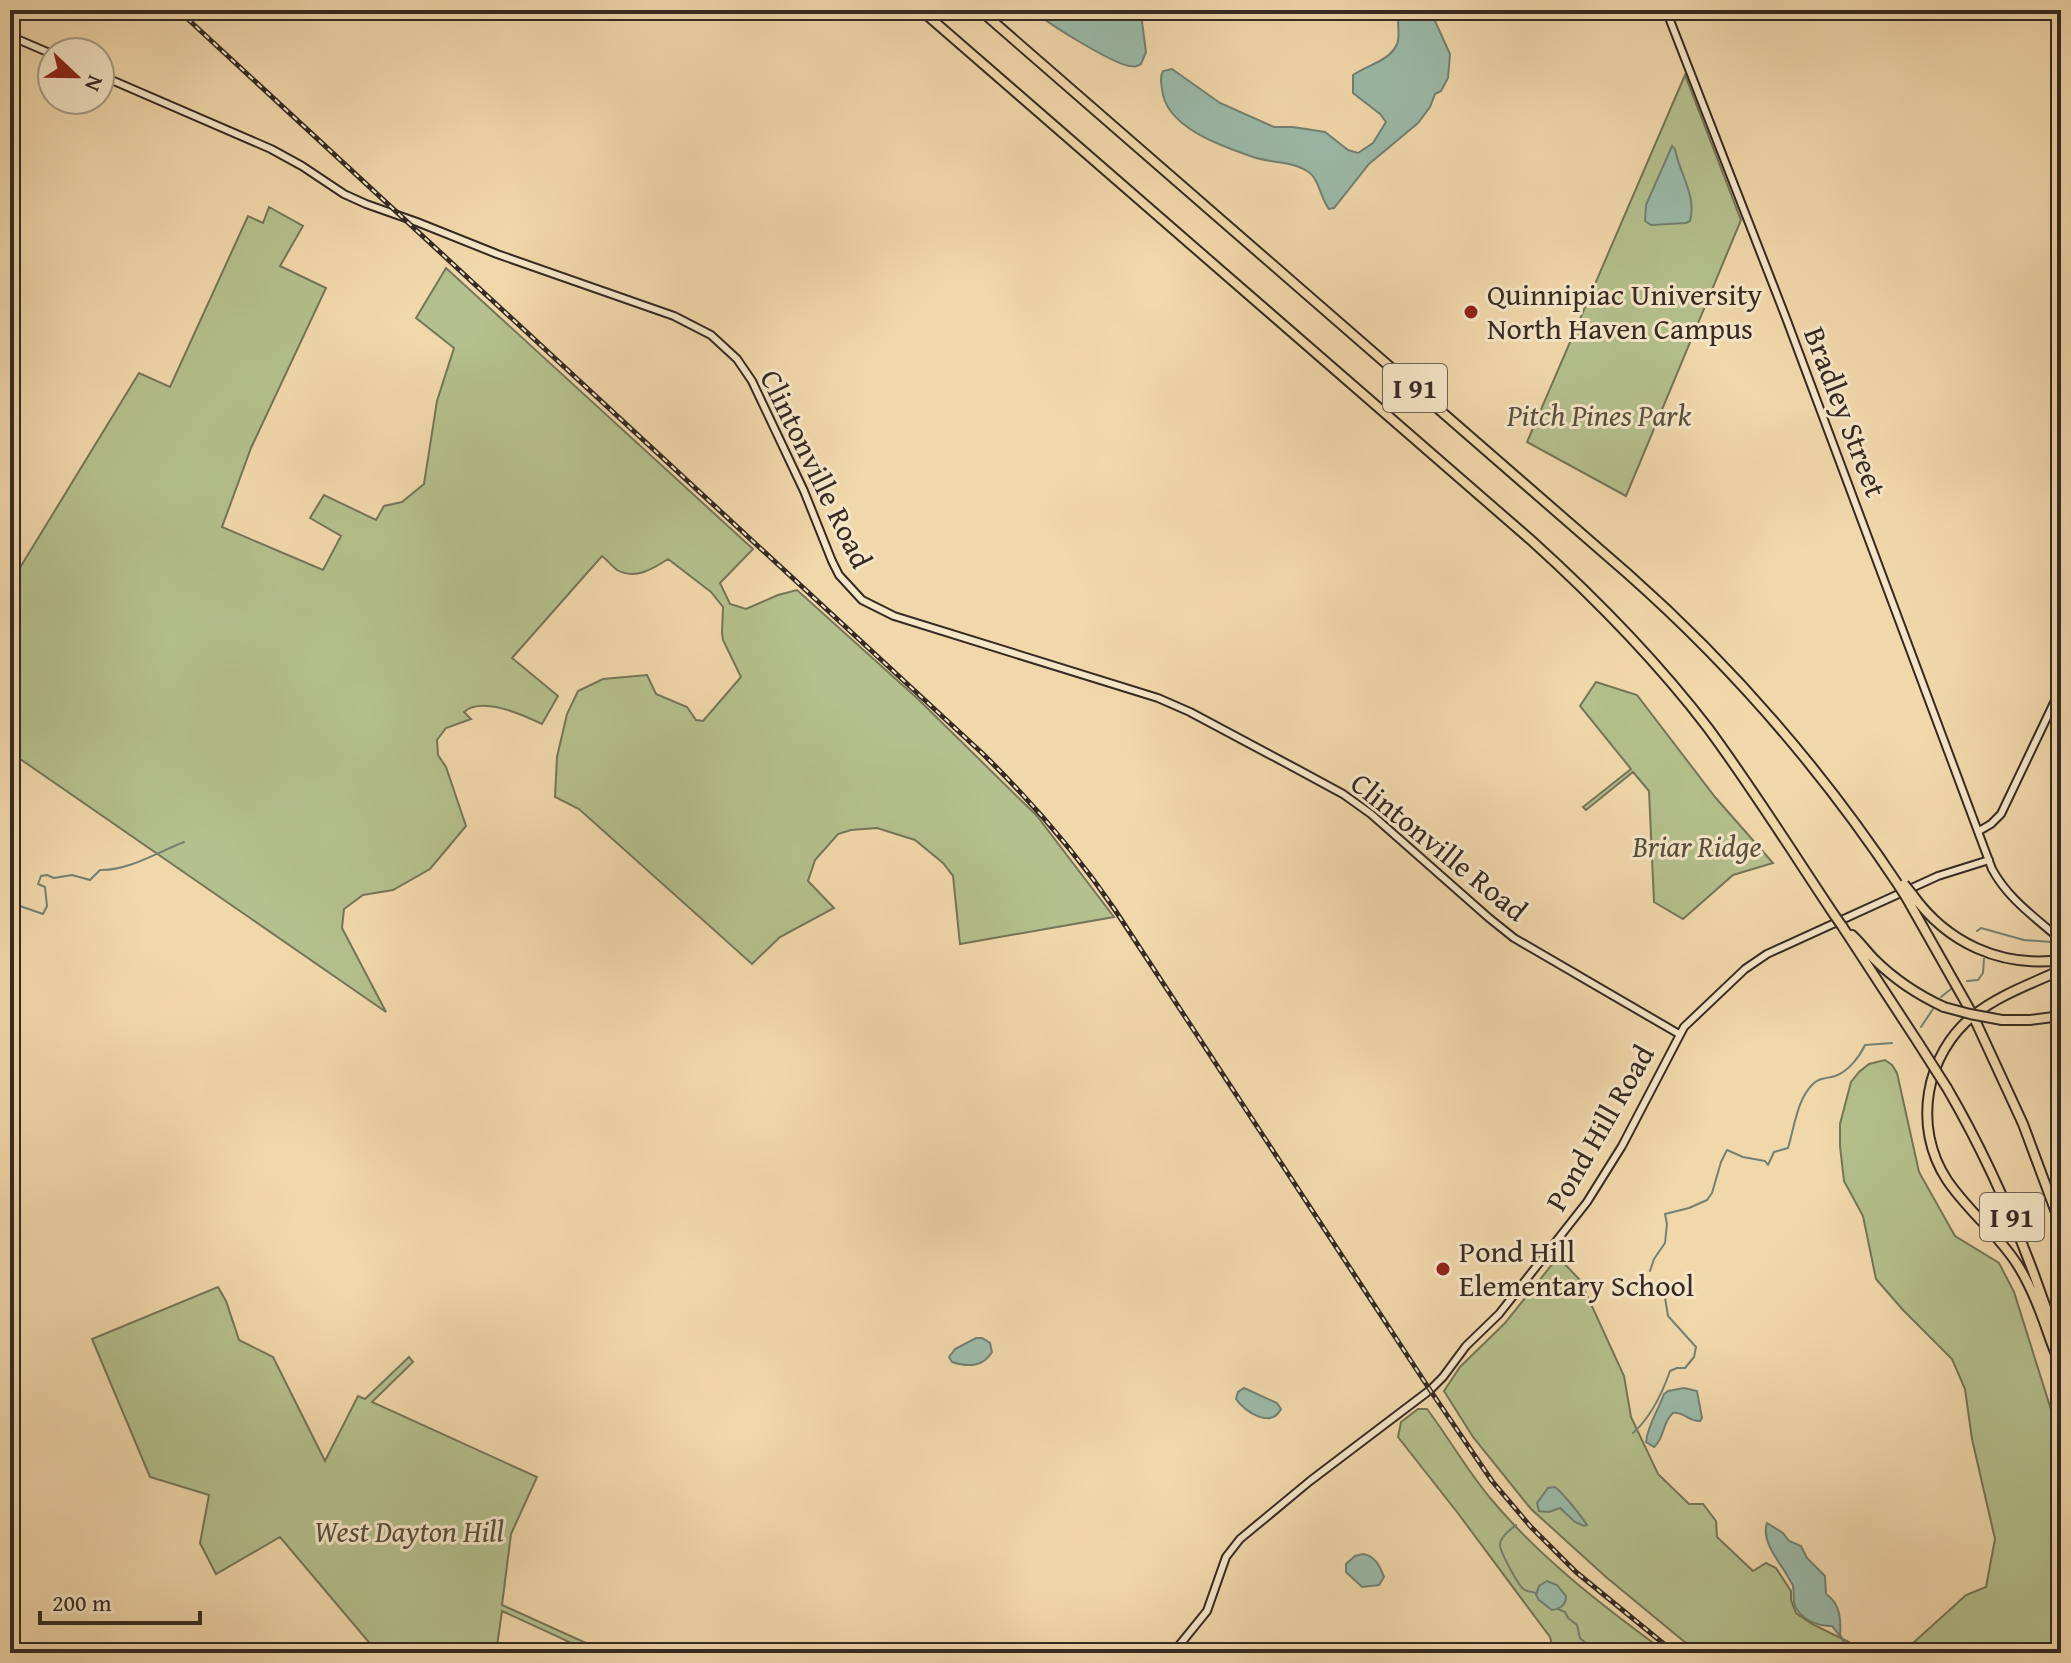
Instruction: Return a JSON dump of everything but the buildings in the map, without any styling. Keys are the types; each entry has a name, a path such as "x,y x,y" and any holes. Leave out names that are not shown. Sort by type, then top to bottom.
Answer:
{"highway":[{"name":"I 91","path":"921,10 1532,541 1636,643 1703,722 1743,778 1947,1088 2014,1222 2061,1353"},
{"name":"I 91","path":"980,10 1616,563 1738,680 1789,738 1909,895 1975,1020 2023,1124 2061,1226"},
{"path":"1909,895 1945,929 1980,950 2018,960 2061,960"},
{"path":"1843,928 1898,981 1944,1007 2002,1020 2061,1016"},
{"path":"2061,970 1985,1007 1959,1029 1936,1066 1927,1111 1931,1141 1942,1171 2022,1272 2061,1365"},
{"path":"2061,1141 2061,1194"}],"street":[{"name":"Bradley Street","path":"1666,10 1786,318 1979,831"},
{"path":"10,36 36,47"},
{"name":"Clintonville Road","path":"116,82 271,149 366,204 674,316 704,330 726,347 752,381 804,491 835,567 844,582 862,600 894,616 1165,700 1287,763 1365,809 1514,938 1679,1034"},
{"path":"2061,688 2002,811 1979,831 1998,880 2009,894 2061,940"},
{"name":"Pond Hill Road","path":"1173,1653 1207,1611 1226,1557 1240,1539 1300,1488 1430,1390 1466,1346 1499,1314 1595,1191 1627,1137 1679,1034 1690,1020 1749,966 1767,954 1938,876 1989,860"}],"green space":[{"name":"Pitch Pines Park","path":"1685,75 1741,220 1626,496 1527,442"},
{"path":"269,207 303,226 280,266 326,288 251,448 222,527 323,570 341,536 310,518 324,495 376,520 384,506 402,502 424,484 437,401 454,348 416,318 446,268 753,549 720,583 730,604 746,609 797,590 918,699 1037,816 1114,917 960,944 953,876 943,863 915,840 877,828 851,830 838,834 815,860 808,881 834,908 780,937 752,964 579,809 555,797 557,757 567,714 578,691 603,679 647,675 656,694 687,707 696,720 703,721 741,677 723,640 723,607 711,592 668,559 650,570 630,574 617,570 602,556 512,658 558,696 542,724 503,709 481,706 464,712 471,719 446,728 437,740 438,755 446,767 466,826 430,869 393,890 363,895 344,909 342,928 386,1012 10,752 10,584 139,373 170,387 248,216 263,223"},
{"name":"Briar Ridge","path":"1596,682 1637,695 1715,797 1773,863 1733,875 1683,919 1654,902 1649,791 1633,772 1586,810 1583,807 1631,769 1580,706"},
{"path":"1885,1060 1897,1073 1919,1172 1955,1236 1999,1263 2014,1292 2053,1416 2061,1456 2061,1653 1902,1653 1966,1595 1986,1587 1995,1539 1972,1439 1965,1389 1952,1359 1876,1279 1863,1216 1844,1181 1840,1124 1851,1082 1869,1064"},
{"path":"1558,1257 1580,1280 1624,1376 1631,1417 1658,1474 1689,1504 1703,1504 1716,1521 1717,1537 1753,1571 1766,1563 1776,1568 1791,1591 1796,1613 1871,1653 1698,1653 1606,1577 1531,1509 1473,1437 1444,1391 1460,1367 1505,1323"},
{"name":"West Dayton Hill","path":"218,1287 239,1340 273,1357 325,1461 358,1396 365,1399 409,1357 413,1362 372,1402 537,1477 511,1534 502,1605 608,1653 593,1653 502,1611 496,1653 378,1653 280,1537 216,1574 200,1543 209,1495 150,1477 92,1339"},
{"path":"1418,1409 1427,1409 1483,1489 1531,1542 1597,1600 1667,1653 1554,1653 1550,1637 1398,1437 1401,1422"}],"shaded area":[{"path":"1033,10 1144,10 1142,22 1146,52 1141,64 1129,66 1109,58"},
{"path":"1399,10 1430,10 1450,54 1448,78 1418,123 1369,164 1334,208 1329,209 1315,179 1307,171 1295,165 1253,157 1211,141 1184,124 1165,102 1161,75 1163,71 1172,69 1220,103 1274,127 1325,132 1348,150 1358,153 1373,143 1386,122 1353,93 1353,75 1384,59 1394,50 1398,40"},
{"path":"1672,146 1689,193 1690,221 1651,225 1645,221 1646,205"},
{"path":"976,1338 990,1343 992,1352 984,1361 963,1365 952,1362 949,1357 955,1349"},
{"path":"1244,1388 1277,1403 1281,1409 1277,1415 1265,1418 1245,1409 1236,1399 1238,1392"},
{"path":"1684,1388 1697,1391 1702,1418 1696,1421 1673,1413 1654,1447 1646,1442 1647,1435 1664,1394"},
{"path":"1555,1487 1587,1525 1575,1522 1560,1508 1549,1512 1539,1511 1537,1503 1548,1488"},
{"path":"1767,1523 1789,1541 1801,1546 1807,1558 1825,1576 1826,1594 1839,1613 1840,1636 1832,1626 1814,1623 1796,1608 1793,1585 1768,1543"},
{"path":"1363,1554 1374,1559 1381,1569 1384,1577 1379,1585 1362,1587 1346,1572 1346,1564"},
{"path":"1547,1581 1557,1585 1566,1596 1564,1604 1558,1609 1552,1610 1536,1595 1539,1586"}],"waterway":[{"path":"10,898 14,904 43,914 47,906 45,887 38,884 41,876 54,878 72,875 90,880 100,870 132,864 184,842"},
{"path":"1977,931 1981,928 2024,940 2051,942"},
{"path":"1967,981 1978,980 1983,973 1984,959"},
{"path":"1941,997 1951,989"},
{"path":"1921,1027 1933,1009"},
{"path":"1650,1271 1665,1243 1665,1214 1707,1200 1727,1150 1765,1161 1768,1165 1774,1152 1788,1148 1800,1106 1813,1084 1844,1071 1857,1059 1865,1045 1892,1043"},
{"path":"1633,1433 1655,1405 1670,1371 1685,1368 1694,1357 1696,1347 1668,1316 1664,1292 1649,1289"},
{"path":"1516,1525 1502,1539 1501,1549 1522,1588 1537,1593"},
{"path":"1558,1609 1577,1625 1580,1638 1588,1645 1595,1644 1594,1653"},
{"path":"1841,1636 1847,1650"}],"railway":[{"path":"178,10 982,753 1036,809 1115,910 1492,1481 1531,1527 1576,1572 1675,1653"}],"place":[{"name":"Quinnipiac University North Haven Campus","path":"1471,312"},
{"name":"Pond Hill Elementary School","path":"1443,1269"}]}
